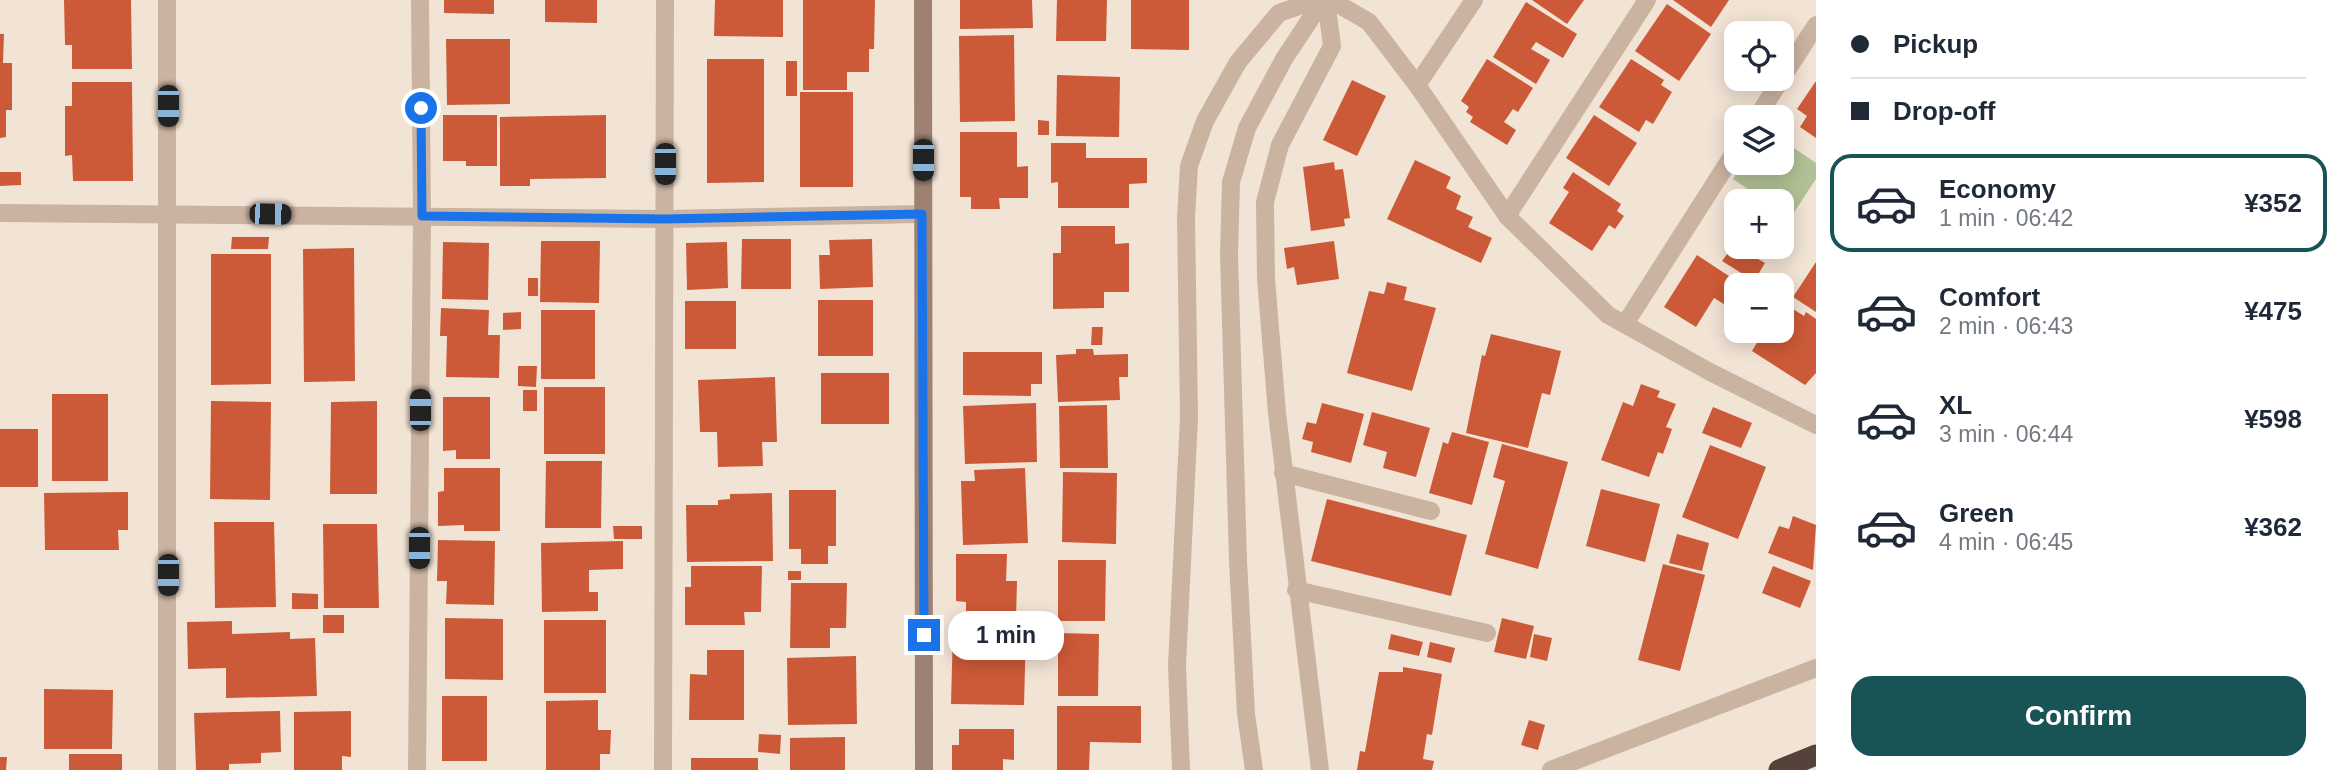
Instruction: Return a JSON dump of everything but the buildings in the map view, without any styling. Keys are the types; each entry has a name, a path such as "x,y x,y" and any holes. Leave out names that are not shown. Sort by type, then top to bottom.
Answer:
{"highway":[{"path":"1779,770 1816,755"}],"street":[{"path":"167,0 167,770"},
{"path":"418,770 422,216 420,0"},
{"path":"663,770 665,0"},
{"path":"923,0 924,770"},
{"path":"1181,770 1178,664 1189,417 1186,218 1189,166 1205,121 1238,62 1279,13 1316,0"},
{"path":"1327,0 1369,22 1417,85 1507,216 1608,315 1710,372 1816,425"},
{"path":"1320,770 1283,473 1266,279 1265,202 1280,145 1332,46 1327,0"},
{"path":"1254,770 1246,714 1238,559 1229,255 1231,181 1247,128 1284,59 1327,0"},
{"path":"1417,85 1474,0"},
{"path":"1507,216 1647,0"},
{"path":"1765,105 1816,25"},
{"path":"1625,324 1724,169"},
{"path":"0,213 169,212 665,219 922,214"},
{"path":"1283,473 1431,511"},
{"path":"1296,590 1487,633"},
{"path":"1551,770 1816,668"}],"green space":[{"path":"1794,148 1816,163 1816,179 1794,212 1794,189 1748,189 1733,179 1736,175 1794,175"}],"route":[{"path":"421,108 422,216 665,219 922,214 925,339 924,635"}]}
